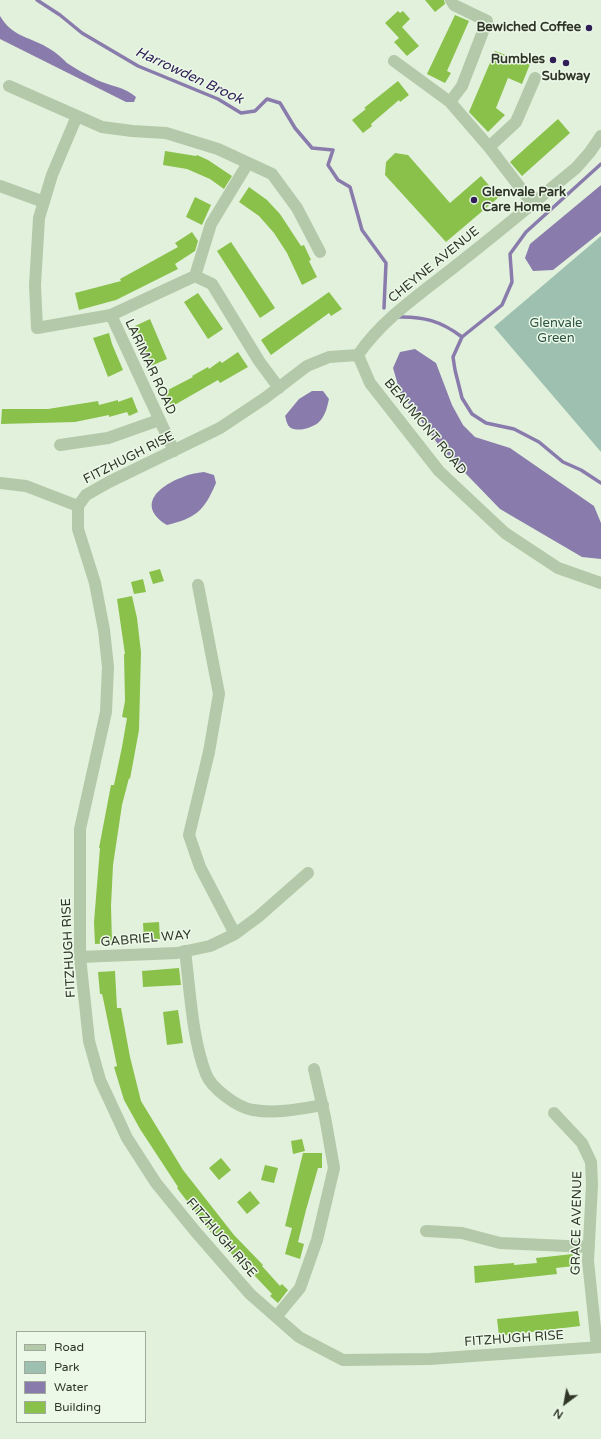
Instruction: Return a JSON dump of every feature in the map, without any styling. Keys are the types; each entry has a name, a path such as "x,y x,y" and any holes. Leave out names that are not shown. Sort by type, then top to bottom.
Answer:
{"street":[{"path":"450,102 462,86 487,21 454,5 452,0"},
{"path":"394,61 450,102 532,203"},
{"path":"488,147 516,122 535,78"},
{"path":"9,86 102,127 166,133 218,149 272,174 297,208 320,252"},
{"path":"77,116 52,175 39,218 36,270 37,328 111,315 195,276 210,224 248,163"},
{"name":"CHEYNE AVENUE","path":"358,355 369,339 406,305 576,168 601,136"},
{"path":"0,186 44,202"},
{"path":"195,276 212,284 259,361 279,388"},
{"name":"LARIMAR ROAD","path":"111,315 174,451"},
{"name":"FITZHUGH RISE","path":"358,355 330,357 307,366 279,388 220,428 109,482 86,495 78,506 78,529 95,583 104,630 108,667 106,712 80,829 80,957 89,1041 100,1080 127,1138 156,1183 194,1230 250,1294 299,1337 343,1360 430,1359 599,1347"},
{"name":"BEAUMONT ROAD","path":"358,355 370,383 439,470 505,533 558,568 601,583"},
{"path":"60,445 108,438 159,420"},
{"path":"0,483 26,486 78,506"},
{"path":"198,585 219,694 209,752 189,836 200,868 235,934"},
{"name":"GABRIEL WAY","path":"80,957 185,951 210,946 235,934 258,917 308,873"},
{"path":"185,951 198,1045 206,1076 224,1096 252,1110 283,1112 323,1105"},
{"path":"276,1317 300,1288 317,1240 334,1168 323,1105 314,1069"},
{"name":"GRACE AVENUE","path":"554,1113 582,1143 591,1162 596,1210 588,1261 599,1347"},
{"path":"426,1231 462,1233 500,1243 589,1247"}],"green space":[{"name":"Glenvale Green","path":"601,236 601,452 494,327"}],"water":[{"path":"0,16 11,29 50,49 78,70 97,80 132,94 136,97 134,102 126,102 0,39"},
{"path":"601,185 601,232 553,270 533,271 525,258 530,244"},
{"path":"415,349 436,363 452,405 463,425 475,437 510,448 594,506 601,523 601,559 582,557 500,509 440,447 400,392 393,368 400,352"},
{"path":"312,391 323,391 329,399 327,409 323,417 319,422 308,428 298,430 291,428 287,424 285,416 299,399"},
{"path":"204,472 214,475 216,483 212,493 198,512 185,519 167,525 158,518 153,511 152,504 154,497 159,491 185,476"}],"building":[{"path":"425,0 444,0 445,4 435,12"},
{"path":"398,11 400,13 403,11 410,19 402,27 419,46 407,56 394,42 399,38 385,23"},
{"path":"455,15 469,21 447,71 451,73 445,83 427,74"},
{"path":"495,51 530,64 522,84 508,78 496,108 505,115 488,132 469,112"},
{"path":"398,81 409,95 400,102 399,100 371,124 372,126 363,133 352,120 366,109 364,108"},
{"path":"558,119 570,133 522,176 510,162"},
{"path":"165,151 197,155 208,160 232,176 224,189 210,179 187,169 163,165"},
{"name":"Glenvale Park Care Home","path":"395,153 408,155 450,203 481,176 499,197 446,242 385,175 386,162"},
{"path":"249,187 267,200 280,214 301,246 304,245 311,260 309,261 317,277 302,285 287,253 274,233 259,216 239,202"},
{"path":"195,197 211,205 202,225 186,217"},
{"path":"192,232 198,241 195,251 175,264 178,269 116,300 79,310 75,293 121,281 120,279 178,247 175,243"},
{"path":"231,242 275,308 260,318 217,251"},
{"path":"329,292 342,309 331,316 329,313 271,355 261,340"},
{"path":"198,293 223,329 208,339 184,302"},
{"path":"150,319 167,359 151,366 135,326"},
{"path":"109,333 123,370 108,377 93,338"},
{"path":"238,352 248,367 220,383 218,380 171,407 164,392 193,377 192,376 208,367 209,369 220,361 222,363"},
{"path":"132,397 138,412 129,416 127,412 109,417 109,415 75,422 1,424 2,409 48,409 98,401 99,405 118,400 118,402"},
{"path":"160,569 164,581 153,584 149,572"},
{"path":"143,579 146,592 134,594 131,582"},
{"path":"132,596 137,618 141,652 139,730 130,779 129,778 122,805 113,865 111,906 112,943 95,944 94,922 99,848 111,785 114,785 127,718 122,717 125,701 125,654 117,599"},
{"path":"159,922 160,939 144,940 143,923"},
{"path":"179,968 181,985 143,987 142,971"},
{"path":"115,971 117,1008 121,1008 130,1057 141,1101 183,1170 234,1235 263,1265 262,1266 280,1286 282,1284 288,1290 278,1303 270,1296 272,1294 236,1259 214,1233 212,1234 177,1188 178,1187 140,1129 124,1100 114,1067 117,1066 103,998 102,994 100,994 98,972"},
{"path":"178,1010 183,1043 167,1045 163,1012"},
{"path":"302,1139 305,1151 293,1154 291,1141"},
{"path":"303,1153 322,1153 322,1168 318,1168 298,1242 304,1244 300,1259 285,1254 292,1228 285,1226"},
{"path":"221,1158 231,1170 219,1180 209,1168"},
{"path":"265,1165 278,1168 274,1183 261,1180"},
{"path":"250,1191 260,1203 247,1214 237,1202"},
{"path":"573,1254 574,1266 556,1268 557,1274 475,1283 474,1266 537,1263 536,1258"},
{"path":"578,1311 580,1326 499,1336 497,1319"}],"waterway":[{"name":"Harrowden Brook","path":"37,0 60,15 82,33 138,66 218,99 241,113 255,111 267,99 280,103 295,128 312,148 333,150 328,165 338,180 350,187 362,230 386,263 384,308"},
{"name":"Harrowden Brook","path":"601,164 526,232 510,254 512,282 502,305 462,337 453,357 462,398 472,414 486,423 514,429 539,442 563,462 581,470 601,483"},
{"name":"Harrowden Brook","path":"397,317 415,317 439,323 462,337"}],"place":[{"name":"Bewiched Coffee","path":"589,28"},
{"name":"Rumbles","path":"553,60"},
{"name":"Subway","path":"566,63"},
{"name":"Glenvale Park Care Home","path":"474,200"}]}
